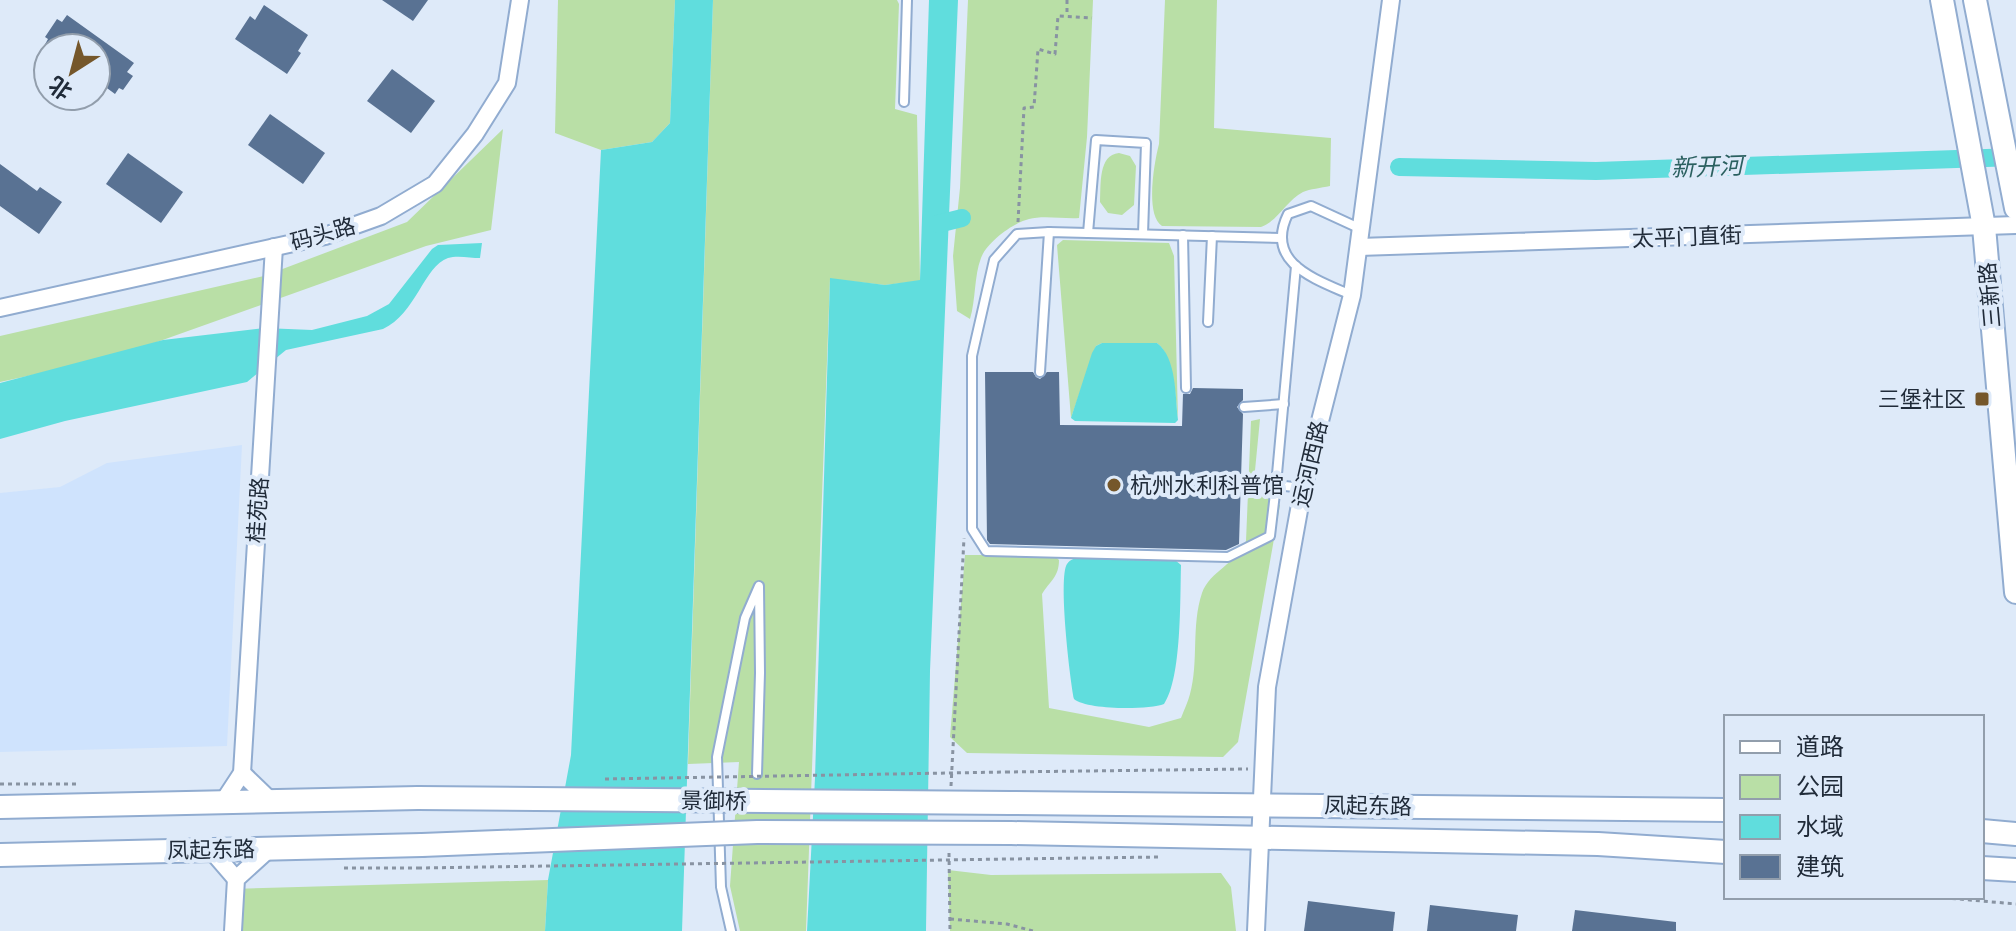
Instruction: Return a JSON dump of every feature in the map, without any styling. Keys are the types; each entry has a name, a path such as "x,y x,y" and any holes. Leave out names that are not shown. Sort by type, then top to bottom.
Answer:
{"main road":[{"name":"三新路","path":"1942,0 1984,227 2016,592"},
{"path":"1975,0 2015,201"},
{"name":"景御桥","path":"271,801 418,798 1010,803"},
{"path":"0,807 271,801"},
{"name":"凤起东路","path":"1010,803 1724,810"},
{"path":"1984,831 2016,834"},
{"name":"景御桥","path":"422,845 757,832 1011,833"},
{"name":"凤起东路","path":"1011,833 1598,844 1724,852"},
{"name":"凤起东路","path":"0,855 422,845"},
{"path":"1984,868 2016,870"}],"street":[{"name":"码头路","path":"0,308 325,236 381,216 435,184 475,134 507,83 520,0"},
{"name":"运河西路","path":"1256,931 1267,687 1303,488 1352,295 1391,0"},
{"name":"太平门直街","path":"1359,247 2016,225"},
{"name":"桂苑路","path":"223,802 242,773 274,247"},
{"path":"242,773 271,801"},
{"path":"236,879 269,849"},
{"path":"211,850 236,879 233,931"}],"lane":[{"path":"904,102 907,0"},
{"path":"1088,233 1096,140 1146,143 1143,234"},
{"path":"1352,295 1301,272 1282,248 1280,230 1288,214 1311,206 1361,229"},
{"path":"1281,238 1049,232 1017,234 994,260 972,356 972,529 986,551 1228,557 1270,536 1296,266"},
{"path":"1040,372 1049,232"},
{"path":"1183,235 1186,388"},
{"path":"1208,322 1212,236"},
{"path":"1244,407 1284,404"},
{"path":"1276,485 1303,488"},
{"path":"731,931 721,887 717,757 745,618 759,586 757,774"}],"path":[{"path":"1067,0 1067,16"},
{"path":"1017,234 1024,108 1034,107 1038,49 1055,54 1058,16 1092,18"},
{"path":"951,795 962,540 972,529"},
{"path":"601,779 757,774 1264,769"},
{"path":"949,840 950,931"},
{"path":"418,868 1010,859"},
{"path":"1959,899 2016,904"},
{"path":"950,919 1007,924 1033,931"}],"shaded area":[{"path":"242,445 227,746 0,752 0,493 60,487 107,463"}],"green space":[{"path":"558,0 675,0 670,123 652,142 601,150 555,133"},
{"path":"713,0 897,0 895,109 917,115 920,281 885,285 830,279 806,931 740,931 730,886 739,762 688,764"},
{"path":"968,0 1093,0 1087,137 1079,218 1029,219 1008,229 995,240 984,252 979,265 970,319 957,311 953,256 960,188"},
{"path":"1165,0 1217,0 1214,128 1331,138 1330,186 1303,192 1261,227 1162,226 1154,211 1152,188 1159,144"},
{"path":"503,129 491,230 426,246 115,357 0,382 0,336 264,276 407,222"},
{"path":"1112,155 1130,156 1136,166 1134,205 1122,215 1108,213 1100,202 1104,165"},
{"path":"1063,240 1169,243 1174,256 1178,420 1171,367 1157,343 1102,343 1096,346 1071,418 1057,245"},
{"path":"1260,419 1253,491 1280,505 1238,742 1223,757 967,753 950,737 965,555 1054,555 1059,560 1056,575 1042,594 1049,708 1149,727 1181,718 1193,682 1197,618 1202,593 1246,541 1251,421"},
{"path":"948,870 991,875 1221,873 1231,887 1236,931 950,931"},
{"path":"548,880 545,931 229,931 231,889"}],"water":[{"path":"675,0 713,0 682,931 545,931 548,880 571,755 601,150 652,142 670,123"},
{"path":"929,0 958,0 930,671 926,931 807,931 815,778 830,278 885,285 920,280"},
{"path":"482,243 480,258 452,257 440,263 432,270 404,313 383,329 286,350 247,382 65,421 0,439 0,383 163,340 264,328 312,330 367,316 389,304 438,245"},
{"path":"1102,343 1157,343 1164,350 1174,378 1178,420 1175,423 1075,421 1071,418 1092,353"},
{"path":"1078,558 1163,558 1175,560 1181,565 1177,657 1170,692 1164,704 1118,708 1081,703 1074,699 1064,588 1067,564"}],"building":[{"path":"382,0 428,0 413,21"},
{"path":"264,5 308,35 287,74 235,39 250,16 255,20"},
{"path":"67,15 91,32 48,32 57,19 62,22"},
{"path":"112,47 134,63 127,72 133,76 123,90 119,88 115,94 112,92"},
{"path":"392,69 435,101 411,133 367,101"},
{"path":"270,114 325,153 303,184 248,145"},
{"path":"128,153 183,192 161,223 106,184"},
{"path":"0,164 37,191 40,187 62,202 39,234 0,206"},
{"name":"杭州水利科普馆","path":"985,372 1033,372 1040,379 1047,372 1059,372 1060,425 1182,426 1183,394 1190,394 1193,388 1243,389 1243,400 1237,407 1243,414 1239,544 1226,550 990,544 987,540"},
{"path":"1308,901 1395,912 1393,931 1304,931"},
{"path":"1430,905 1518,915 1516,931 1427,931"},
{"path":"1575,910 1676,922 1676,931 1572,931"}],"waterway":[{"name":"新开河","path":"1399,167 1596,171 2016,157"},
{"name":"新开河","path":"938,224 962,218"}],"place":[{"name":"三堡社区","path":"1982,399"},
{"name":"杭州水利科普馆","path":"1114,485"}]}
